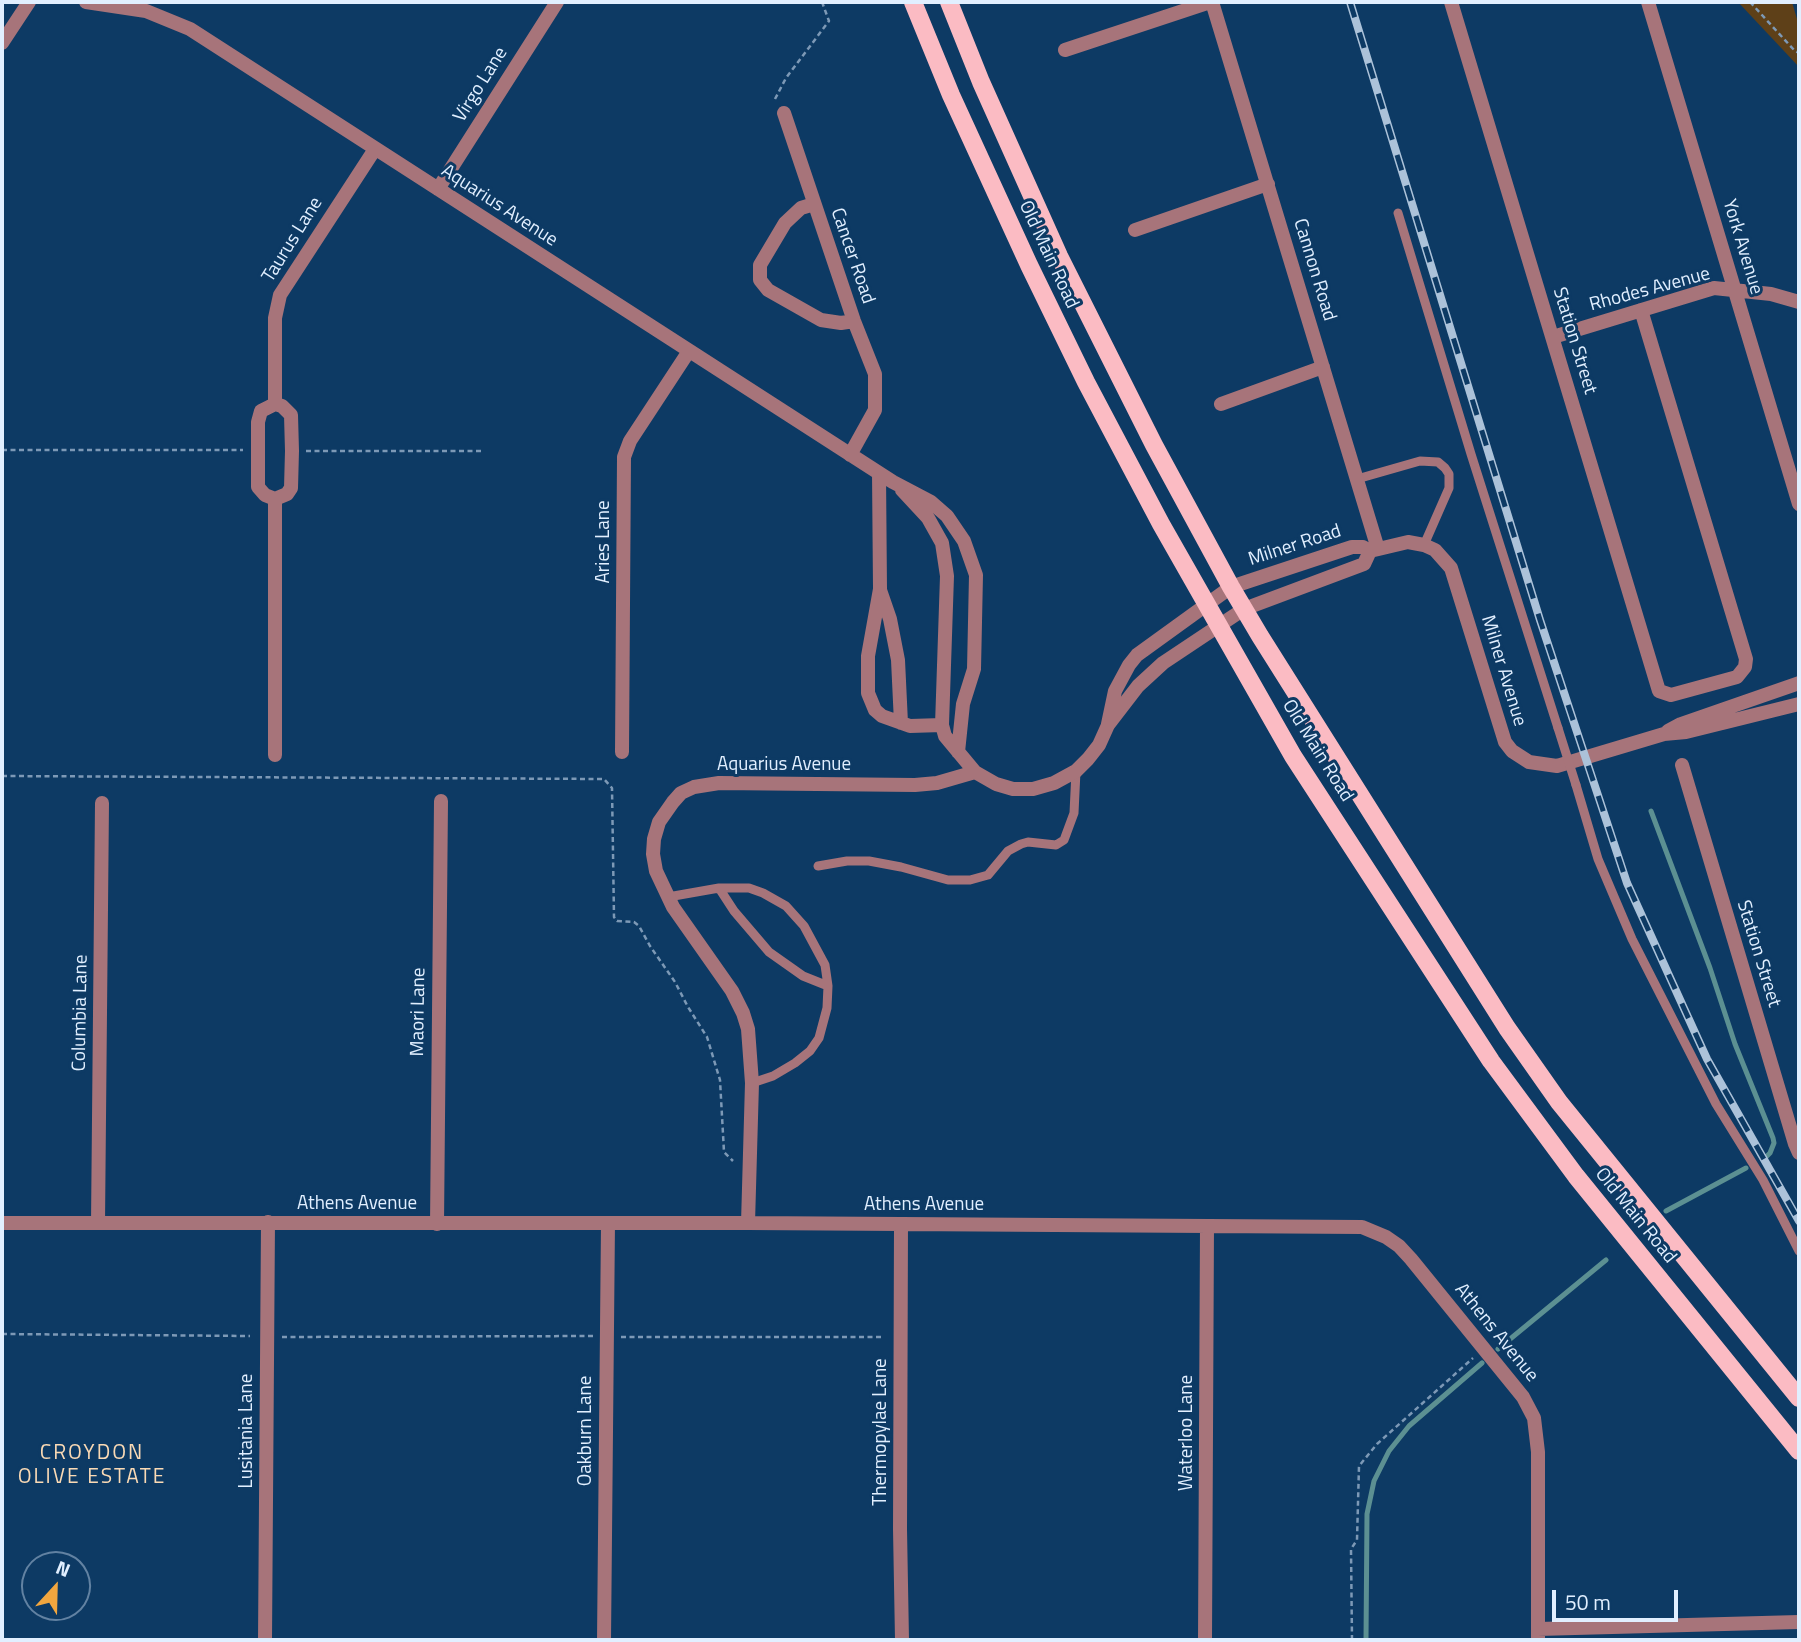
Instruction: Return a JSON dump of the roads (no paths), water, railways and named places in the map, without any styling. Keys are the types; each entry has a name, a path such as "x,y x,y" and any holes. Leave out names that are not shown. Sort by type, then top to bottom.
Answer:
{"main road":[{"name":"Old Main Road","path":"913,2 962,119 1086,382 1206,605 1293,756 1491,1061 1576,1176 1799,1451"},
{"name":"Old Main Road","path":"948,2 1059,256 1154,445 1244,610 1522,1049 1559,1102 1799,1398"}],"street":[{"path":"2,42 29,2"},
{"name":"Aquarius Avenue","path":"86,2 149,6 190,29 893,482 922,495 947,516 964,541 973,565 976,611 974,669 963,704 958,752"},
{"name":"Virgo Lane","path":"438,189 557,2"},
{"path":"1065,50 1211,2"},
{"name":"Cannon Road","path":"1211,2 1357,479 1374,550"},
{"name":"Station Street","path":"1451,2 1658,691 1666,695 1676,695 1737,677 1745,667 1746,659 1642,310"},
{"name":"York Avenue","path":"1648,2 1799,504"},
{"name":"Cancer Road","path":"784,113 854,321 875,374 876,399 869,424 850,454"},
{"name":"Taurus Lane","path":"275,404 275,318 280,295 375,149"},
{"path":"1135,230 1268,184"},
{"name":"Cancer Road","path":"814,204 801,208 785,223 760,265 760,280 768,290 821,320 841,323 854,321"},
{"name":"Rhodes Avenue","path":"1553,337 1714,288 1771,294 1799,302"},
{"name":"Aries Lane","path":"622,752 624,457 630,440 689,351"},
{"path":"1222,404 1323,367"},
{"path":"275,404 287,410 292,422 291,488 287,494 275,499 265,495 258,481 258,416 265,408 275,404"},
{"path":"879,473 880,589 868,656 868,693 875,710 882,716 910,726 942,725 945,736 975,772 1004,786 1033,789 1054,783 1076,771 1099,745 1108,725 1115,691 1129,665 1137,656 1206,605"},
{"name":"Aquarius Avenue","path":"893,482 928,518 942,543 945,555 947,605 942,725"},
{"path":"275,499 275,755"},
{"path":"1374,550 1408,542 1424,545"},
{"name":"Milner Avenue","path":"1424,545 1441,555 1451,568 1500,729 1505,742 1520,758 1538,765 1557,766 1664,734 1686,732 1799,704"},
{"name":"Milner Road","path":"1206,605 1231,587 1352,547 1374,550 1357,568 1244,610 1218,626"},
{"path":"880,589 891,619 898,660 901,723"},
{"path":"1108,725 1149,674 1218,626"},
{"name":"Milner Avenue","path":"1664,734 1681,724 1799,683"},
{"name":"Station Street","path":"1682,765 1799,1153"},
{"name":"Aquarius Avenue","path":"748,1223 752,1083 748,1029 732,990 668,897 656,871 653,854 659,822 681,793 694,787 719,783 915,785 937,783 975,772"},
{"name":"Maori Lane","path":"437,1224 441,801"},
{"name":"Columbia Lane","path":"97,1223 102,803"},
{"name":"Athens Avenue","path":"2,1223 1346,1226 1374,1231 1399,1246 1523,1397 1534,1418 1538,1452 1538,1635"},
{"name":"Lusitania Lane","path":"265,1640 268,1223"},
{"name":"Oakburn Lane","path":"604,1640 608,1223"},
{"name":"Thermopylae Lane","path":"901,1224 902,1640"},
{"name":"Waterloo Lane","path":"1205,1640 1207,1226"},
{"path":"1538,1635 1799,1622"}],"lane":[{"path":"1398,213 1598,859 1632,939 1716,1104 1763,1180 1799,1251"},
{"path":"1357,479 1420,461 1438,462 1445,468 1449,474 1449,488 1424,545"},
{"path":"818,866 846,861 869,861 948,880 970,880 988,874 1008,851 1021,844 1028,842 1056,845 1064,840 1074,813 1076,771"},
{"path":"668,897 719,888 749,888 763,893 786,906 804,926 825,965 827,1008 819,1038 810,1051 773,1076 752,1083"},
{"path":"719,888 734,911 769,952 803,976 828,986"}],"waterway":[{"path":"1651,811 1710,968 1735,1044 1773,1138 1774,1143 1766,1157"},
{"path":"1666,1211 1746,1168"},
{"path":"1498,1349 1606,1260"},
{"path":"1366,1640 1367,1514 1374,1481 1389,1451 1409,1426 1482,1363"}],"railway":[{"path":"1350,2 1540,620 1627,883 1707,1059 1799,1221"}],"district":[{"name":"CROYDON OLIVE ESTATE","path":"92,1466"}]}
